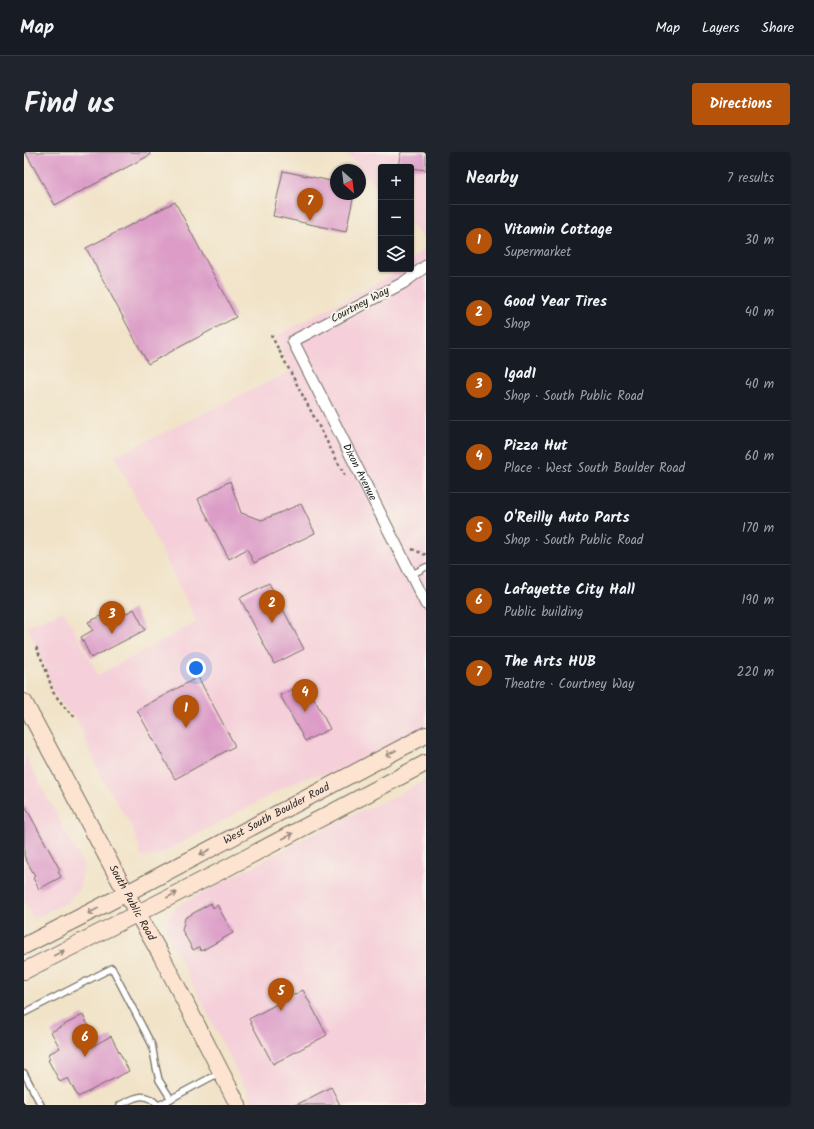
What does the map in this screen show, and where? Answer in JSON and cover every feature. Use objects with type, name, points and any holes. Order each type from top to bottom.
[{"type":"main road","name":"South Public Road","points":[[24,702],[162,957],[238,1105]]},
{"type":"main road","name":"West South Boulder Road","points":[[24,946],[426,735]]},
{"type":"main road","points":[[24,971],[226,868],[426,763]]},
{"type":"street","name":"Courtney Way","points":[[293,341],[403,283],[426,266]]},
{"type":"street","name":"Dixon Avenue","points":[[293,341],[426,604]]},
{"type":"lane","points":[[411,575],[426,567]]},
{"type":"lane","points":[[24,1013],[112,968],[152,1045],[159,1080],[171,1099]]},
{"type":"lane","points":[[120,1105],[136,1096],[152,1099],[159,1105],[221,1072]]},
{"type":"lane","points":[[24,1073],[41,1105]]},
{"type":"path","points":[[271,335],[346,476]]},
{"type":"path","points":[[36,647],[45,667],[53,692],[66,710],[76,718]]},
{"type":"shaded area","points":[[345,152],[426,152],[426,241],[414,228],[414,164],[378,164],[378,189],[366,175],[366,164],[356,164]]},
{"type":"shaded area","points":[[426,248],[426,725],[334,774],[312,776],[291,784],[156,856],[141,857],[132,826],[103,781],[76,718],[66,709],[53,692],[45,667],[27,626],[64,611],[98,675],[197,622],[115,456],[291,371],[275,337],[396,272],[414,272],[414,258]]},
{"type":"shaded area","points":[[24,754],[84,866],[79,889],[67,902],[34,919],[24,901]]},
{"type":"shaded area","points":[[426,780],[426,1105],[254,1105],[165,930],[169,915],[179,905],[347,817],[397,796]]},
{"type":"building","points":[[25,152],[149,152],[150,155],[55,205]]},
{"type":"building","points":[[401,152],[426,152],[426,170],[414,168],[414,164],[398,164]]},
{"type":"building","points":[[283,171],[330,181],[330,200],[353,200],[346,232],[273,216]]},
{"type":"building","points":[[175,202],[236,317],[148,364],[86,248]]},
{"type":"building","points":[[230,481],[241,513],[262,520],[301,504],[315,533],[254,563],[247,549],[229,559],[198,499]]},
{"type":"building","points":[[269,583],[304,649],[274,664],[240,598]]},
{"type":"building","points":[[134,609],[145,630],[91,658],[81,637],[93,630],[88,622],[108,613],[113,621]]},
{"type":"building","points":[[198,677],[235,746],[175,779],[137,710]]},
{"type":"building","points":[[306,683],[330,729],[305,741],[280,695]]},
{"type":"building","points":[[24,804],[60,870],[58,871],[61,877],[39,889],[33,878],[35,876],[24,856]]},
{"type":"building","points":[[211,903],[213,908],[217,905],[233,933],[201,951],[199,947],[193,950],[182,930],[185,918]]},
{"type":"building","points":[[303,990],[327,1035],[273,1064],[249,1019]]},
{"type":"building","points":[[83,1015],[93,1035],[87,1038],[91,1047],[111,1036],[129,1071],[78,1097],[68,1078],[60,1082],[48,1060],[50,1059],[48,1054],[60,1048],[51,1032]]},
{"type":"building","points":[[331,1087],[340,1105],[296,1105]]},
{"type":"place","name":"The Arts HUB","points":[[310,221]]},
{"type":"place","name":"Good Year Tires","points":[[272,623]]},
{"type":"place","name":"IgadI","points":[[112,634]]},
{"type":"place","name":"Pizza Hut","points":[[305,712]]},
{"type":"place","name":"Vitamin Cottage","points":[[186,728]]},
{"type":"place","name":"O'Reilly Auto Parts","points":[[281,1011]]},
{"type":"place","name":"Lafayette City Hall","points":[[85,1057]]}]
